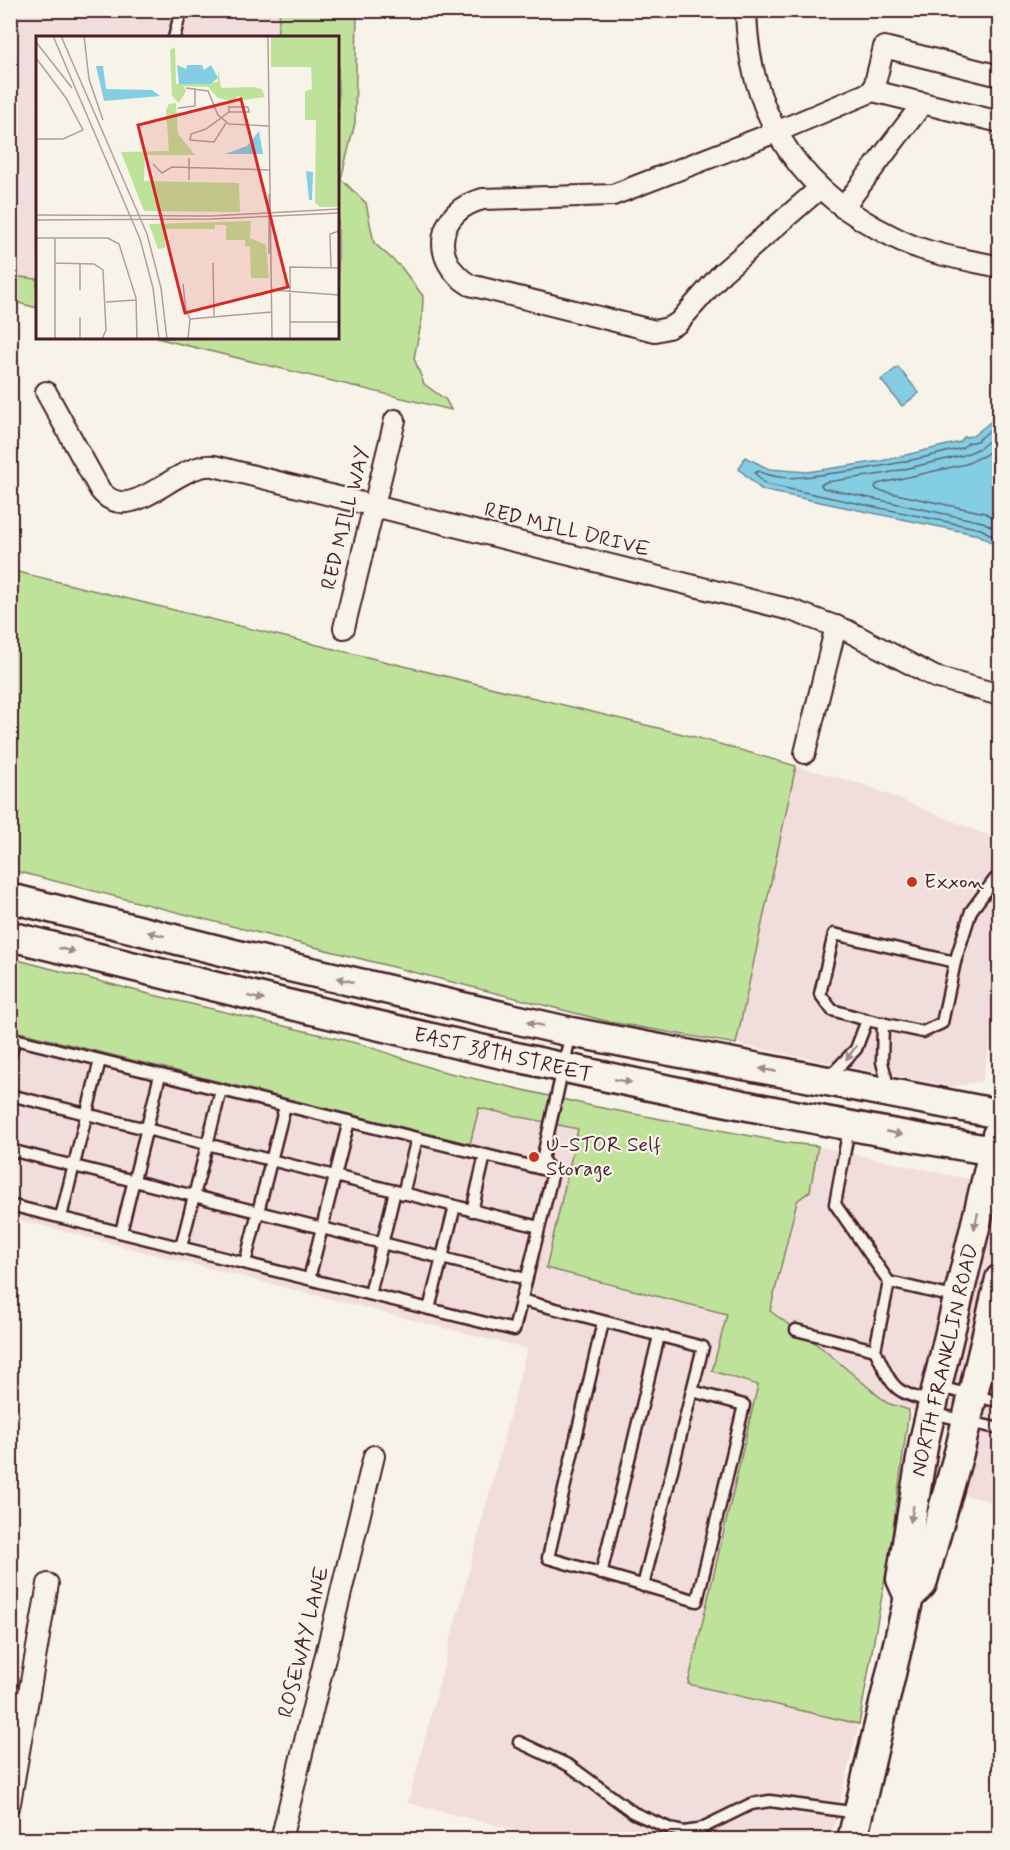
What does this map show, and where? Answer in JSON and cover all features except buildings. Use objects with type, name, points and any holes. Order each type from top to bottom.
[{"type":"main road","name":"EAST 38TH STREET","points":[[10,898],[253,958],[571,1032],[999,1114]]},
{"type":"main road","name":"EAST 38TH STREET","points":[[10,936],[354,1021],[563,1068],[996,1152]]},
{"type":"main road","name":"NORTH FRANKLIN ROAD","points":[[909,1597],[901,1579],[924,1441],[996,1152],[999,1123]]},
{"type":"main road","name":"NORTH FRANKLIN ROAD","points":[[855,1826],[909,1597],[922,1584],[969,1408],[999,1279]]},
{"type":"street","points":[[746,10],[747,33],[754,72],[763,103],[776,132],[797,163],[819,188],[860,219],[917,248],[999,267]]},
{"type":"street","points":[[873,91],[884,47],[999,76]]},
{"type":"street","points":[[819,188],[722,273],[678,323],[663,330],[655,331],[470,285],[460,280],[444,256],[443,241],[448,223],[458,210],[469,203],[483,199],[613,195],[776,132],[873,91],[999,122]]},
{"type":"street","points":[[843,207],[923,103]]},
{"type":"street","name":"RED MILL DRIVE","points":[[45,392],[100,490],[107,498],[118,502],[132,502],[196,467],[206,465],[791,610],[836,626],[935,677],[999,695]]},
{"type":"street","name":"RED MILL WAY","points":[[344,628],[395,420]]},
{"type":"street","points":[[805,753],[836,626]]},
{"type":"street","name":"ROSEWAY LANE","points":[[280,1839],[374,1456]]},
{"type":"street","points":[[10,1803],[48,1584]]},
{"type":"lane","points":[[174,36],[181,10]]},
{"type":"lane","points":[[955,962],[834,934],[820,994],[832,1010],[867,1020],[923,1032],[942,1023],[955,962],[971,911],[995,879],[999,878]]},
{"type":"lane","points":[[825,1080],[856,1049],[867,1020]]},
{"type":"lane","points":[[883,1023],[882,1062],[890,1093]]},
{"type":"lane","points":[[542,1160],[571,1032]]},
{"type":"lane","points":[[10,1056],[15,1039],[553,1172]]},
{"type":"lane","points":[[61,1217],[100,1060]]},
{"type":"lane","points":[[121,1232],[160,1075]]},
{"type":"lane","points":[[181,1247],[221,1090]]},
{"type":"lane","points":[[10,1095],[539,1227]]},
{"type":"lane","points":[[245,1263],[285,1106]]},
{"type":"lane","points":[[309,1279],[349,1121]]},
{"type":"lane","points":[[849,1124],[835,1204],[889,1282],[958,1298]]},
{"type":"lane","points":[[369,1294],[382,1243],[417,1138]]},
{"type":"lane","points":[[10,1150],[526,1279]]},
{"type":"lane","points":[[472,1211],[485,1155]]},
{"type":"lane","points":[[530,1166],[542,1160]]},
{"type":"lane","points":[[542,1160],[553,1172]]},
{"type":"lane","points":[[10,1205],[514,1330],[553,1172]]},
{"type":"lane","points":[[429,1309],[455,1206]]},
{"type":"lane","points":[[889,1282],[875,1350],[893,1386],[910,1397],[969,1408],[999,1402]]},
{"type":"lane","points":[[521,1300],[703,1347],[643,1586]]},
{"type":"lane","points":[[603,1322],[548,1558],[698,1601],[744,1405],[692,1391]]},
{"type":"lane","points":[[796,1330],[875,1350]]},
{"type":"lane","points":[[601,1574],[659,1336]]},
{"type":"lane","points":[[934,1401],[969,1408],[999,1429]]},
{"type":"lane","points":[[519,1742],[570,1766],[633,1813],[684,1832],[698,1830],[751,1804],[771,1801],[855,1826]]},
{"type":"shaded area","points":[[10,11],[280,11],[277,36],[36,36],[36,279],[11,276]]},
{"type":"shaded area","points":[[796,766],[865,785],[999,840],[999,1005],[982,1081],[952,1087],[736,1044]]},
{"type":"shaded area","points":[[10,1030],[469,1144],[479,1108],[579,1129],[547,1268],[728,1314],[758,1384],[689,1684],[859,1724],[831,1839],[551,1839],[408,1803],[527,1349],[11,1218]]},
{"type":"shaded area","points":[[818,1146],[999,1186],[999,1503],[965,1496],[978,1431],[887,1403],[823,1349],[770,1311],[797,1201],[810,1191]]},
{"type":"green space","points":[[280,11],[357,11],[355,123],[341,179],[366,203],[374,243],[401,267],[423,296],[422,319],[414,358],[424,384],[446,400],[451,410],[160,339],[339,339],[339,36],[277,36]]},
{"type":"green space","points":[[11,276],[36,279],[36,308],[11,301]]},
{"type":"green space","points":[[10,570],[695,737],[796,766],[736,1044],[610,1022],[11,870]]},
{"type":"green space","points":[[10,958],[364,1045],[437,1070],[592,1106],[788,1143],[818,1146],[810,1191],[797,1201],[770,1311],[823,1349],[887,1403],[909,1410],[890,1551],[859,1724],[688,1684],[758,1385],[712,1371],[727,1314],[546,1268],[578,1129],[479,1108],[470,1144],[11,1030]]},
{"type":"water","points":[[898,367],[919,393],[902,406],[881,380]]},
{"type":"water","points":[[999,415],[999,547],[979,535],[762,490],[739,469],[745,457],[769,469],[807,472],[881,461],[960,442],[964,437],[973,436]]},
{"type":"place","name":"Exxon","points":[[912,882]]},
{"type":"place","name":"U-STOR Self Storage","points":[[534,1157]]}]
